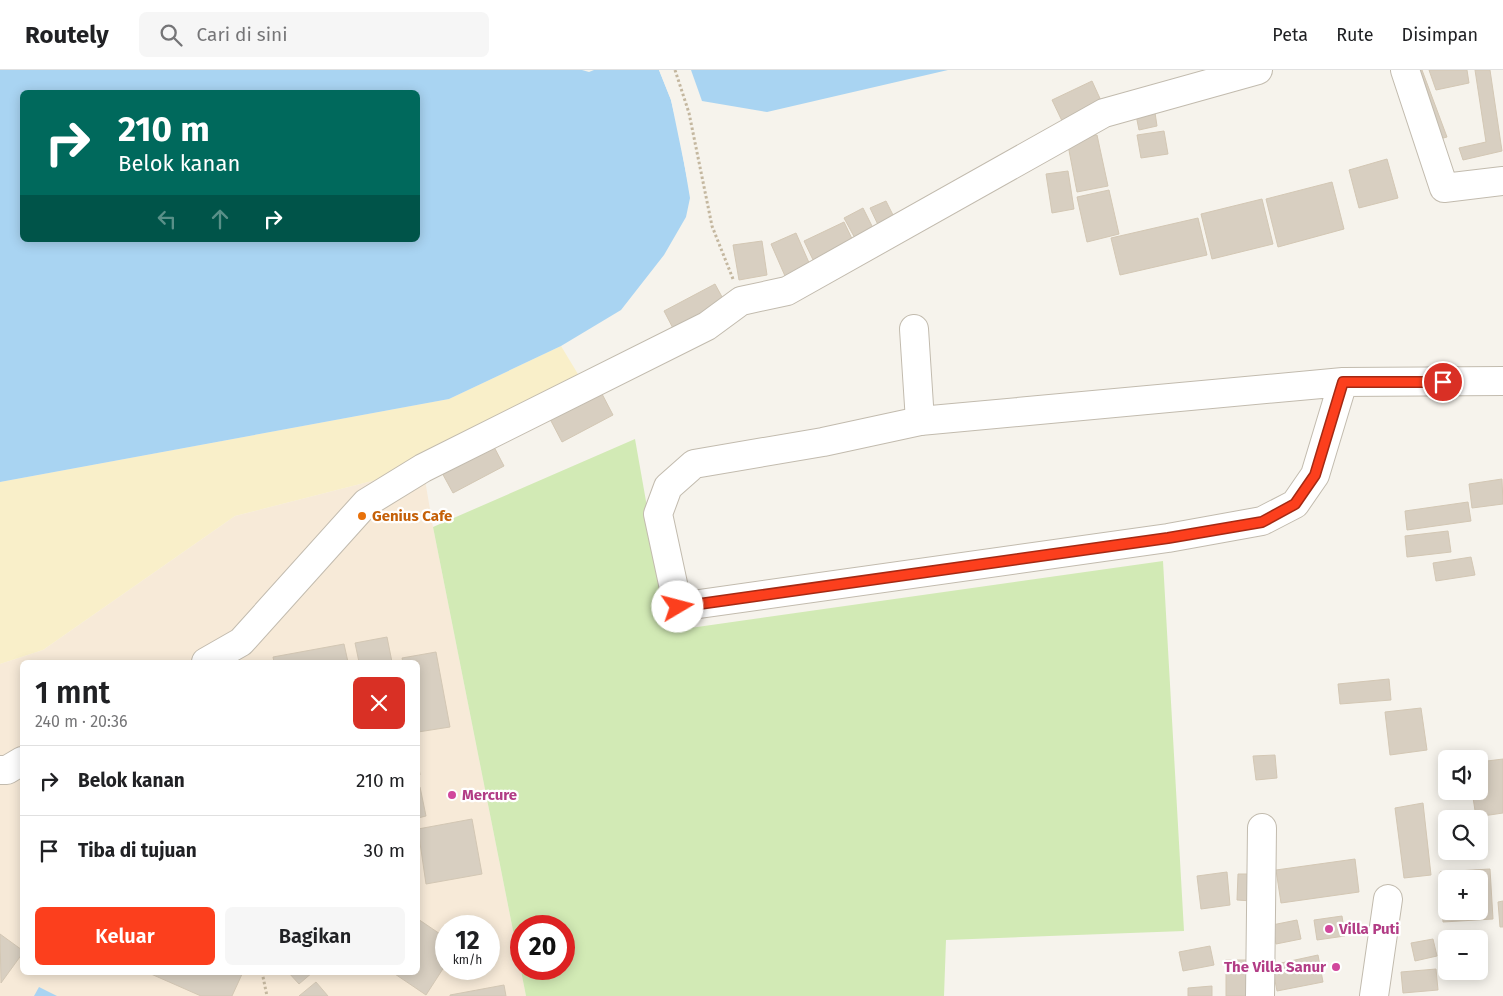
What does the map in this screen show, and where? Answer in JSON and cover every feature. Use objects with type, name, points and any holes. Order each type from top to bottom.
[{"type":"street","points":[[210,660],[241,642],[366,502],[423,468],[706,326],[741,300],[786,291],[1104,113],[1258,70]]},
{"type":"street","points":[[1405,70],[1444,188],[1503,181]]},
{"type":"street","points":[[914,329],[920,421]]},
{"type":"street","points":[[1343,382],[1315,475],[1295,504],[1262,522],[1168,538],[678,607],[658,514],[668,487],[694,464],[823,442],[920,421],[1343,382],[1503,381]]},
{"type":"street","points":[[0,770],[7,770],[20,762]]},
{"type":"street","points":[[1260,996],[1262,828]]},
{"type":"street","points":[[1374,996],[1388,899]]},
{"type":"path","points":[[675,70],[690,113],[712,226],[741,300]]},
{"type":"path","points":[[263,975],[267,996]]},
{"type":"shaded area","name":"Mercure","points":[[423,468],[510,915],[510,980],[523,980],[526,996],[0,996],[0,664],[43,650],[235,516]]},
{"type":"green space","points":[[635,439],[669,631],[1163,561],[1184,931],[946,940],[944,996],[526,996],[523,980],[575,980],[575,915],[510,915],[433,527]]},
{"type":"sand","points":[[561,346],[590,394],[423,468],[235,516],[43,650],[0,664],[0,482],[449,399]]},
{"type":"water","points":[[0,70],[582,70],[589,72],[594,70],[659,70],[671,100],[679,133],[690,198],[686,217],[664,255],[621,310],[561,346],[449,399],[0,482]]},
{"type":"water","points":[[691,70],[948,70],[767,112],[702,101]]},
{"type":"water","points":[[39,987],[57,996],[34,996]]},
{"type":"pier","points":[[659,70],[662,70],[673,100],[681,132],[692,202],[671,100]]},
{"type":"building","points":[[1410,70],[1422,70],[1447,137],[1436,140]]},
{"type":"building","points":[[1429,70],[1467,70],[1469,83],[1436,90]]},
{"type":"building","points":[[1475,70],[1490,70],[1502,151],[1463,160],[1459,148],[1486,142]]},
{"type":"building","points":[[1092,81],[1103,105],[1063,123],[1052,100]]},
{"type":"building","points":[[1154,106],[1157,126],[1139,130],[1135,110]]},
{"type":"building","points":[[1164,131],[1168,154],[1141,158],[1137,135]]},
{"type":"building","points":[[1097,135],[1108,186],[1077,192],[1067,140]]},
{"type":"building","points":[[1387,159],[1398,198],[1359,208],[1349,170]]},
{"type":"building","points":[[1068,171],[1074,209],[1052,213],[1046,174]]},
{"type":"building","points":[[1332,182],[1344,229],[1278,247],[1266,199]]},
{"type":"building","points":[[1109,190],[1119,234],[1087,242],[1077,197]]},
{"type":"building","points":[[1262,199],[1273,244],[1212,259],[1201,214]]},
{"type":"building","points":[[886,201],[897,223],[881,231],[870,208]]},
{"type":"building","points":[[863,208],[875,232],[857,242],[844,218]]},
{"type":"building","points":[[1198,218],[1207,255],[1120,275],[1111,238]]},
{"type":"building","points":[[844,222],[855,245],[815,264],[804,241]]},
{"type":"building","points":[[796,233],[810,265],[785,276],[771,244]]},
{"type":"building","points":[[762,241],[767,275],[739,280],[733,245]]},
{"type":"building","points":[[715,284],[727,306],[676,334],[664,311]]},
{"type":"building","points":[[601,392],[613,415],[562,442],[550,419]]},
{"type":"building","points":[[492,443],[504,466],[453,493],[441,471]]},
{"type":"building","points":[[1502,479],[1503,504],[1472,508],[1469,484]]},
{"type":"building","points":[[1468,502],[1471,521],[1407,530],[1405,511]]},
{"type":"building","points":[[1448,531],[1451,552],[1407,557],[1405,536]]},
{"type":"building","points":[[1471,557],[1475,575],[1436,581],[1433,563]]},
{"type":"building","points":[[387,637],[392,660],[359,660],[355,643]]},
{"type":"building","points":[[344,644],[348,660],[274,660],[273,657]]},
{"type":"building","points":[[436,652],[450,727],[420,732],[420,660],[402,660],[402,658]]},
{"type":"building","points":[[1389,679],[1391,700],[1340,704],[1338,684]]},
{"type":"building","points":[[1421,708],[1427,750],[1390,755],[1385,712]]},
{"type":"building","points":[[1275,755],[1277,778],[1256,780],[1253,756]]},
{"type":"building","points":[[1503,759],[1503,813],[1488,815],[1488,810],[1475,810],[1473,800],[1488,800],[1488,761]]},
{"type":"building","points":[[420,787],[426,816],[420,818]]},
{"type":"building","points":[[1423,803],[1431,875],[1404,878],[1395,808]]},
{"type":"building","points":[[472,819],[482,874],[426,884],[420,843],[420,829]]},
{"type":"building","points":[[1355,859],[1359,892],[1281,903],[1276,870]]},
{"type":"building","points":[[1490,869],[1493,919],[1488,919],[1488,870],[1473,870]]},
{"type":"building","points":[[1227,872],[1230,905],[1201,909],[1197,876]]},
{"type":"building","points":[[1238,874],[1253,874],[1252,901],[1237,900]]},
{"type":"building","points":[[1503,901],[1503,927],[1500,927],[1498,902]]},
{"type":"building","points":[[1342,916],[1345,936],[1317,940],[1314,920]]},
{"type":"building","points":[[420,920],[435,931],[436,980],[426,995],[396,975],[420,975]]},
{"type":"building","points":[[1297,920],[1301,939],[1276,944],[1272,925]]},
{"type":"building","points":[[1443,920],[1476,920],[1443,922]]},
{"type":"building","points":[[0,934],[20,949],[20,957],[1,983]]},
{"type":"building","points":[[1433,939],[1437,956],[1415,961],[1411,943]]},
{"type":"building","points":[[1210,946],[1214,965],[1183,971],[1179,952]]},
{"type":"building","points":[[1318,955],[1323,982],[1277,991],[1272,965]]},
{"type":"building","points":[[1226,960],[1247,960],[1247,996],[1226,996]]},
{"type":"building","points":[[1436,969],[1438,990],[1403,993],[1401,972]]},
{"type":"building","points":[[153,975],[242,975],[232,996],[201,996]]},
{"type":"building","points":[[291,975],[310,975],[299,984]]},
{"type":"building","points":[[316,982],[328,996],[299,996]]},
{"type":"building","points":[[504,985],[506,996],[450,996],[450,995]]},
{"type":"building","points":[[1212,986],[1212,996],[1188,996],[1188,988]]},
{"type":"place","name":"Genius Cafe","points":[[362,516]]},
{"type":"place","name":"Mercure","points":[[452,795]]},
{"type":"place","name":"Villa Puti","points":[[1329,929]]},
{"type":"place","name":"The Villa Sanur","points":[[1336,967]]},
{"type":"route","points":[[678,607],[1168,538],[1262,522],[1295,504],[1315,475],[1343,382],[1443,382]]}]
